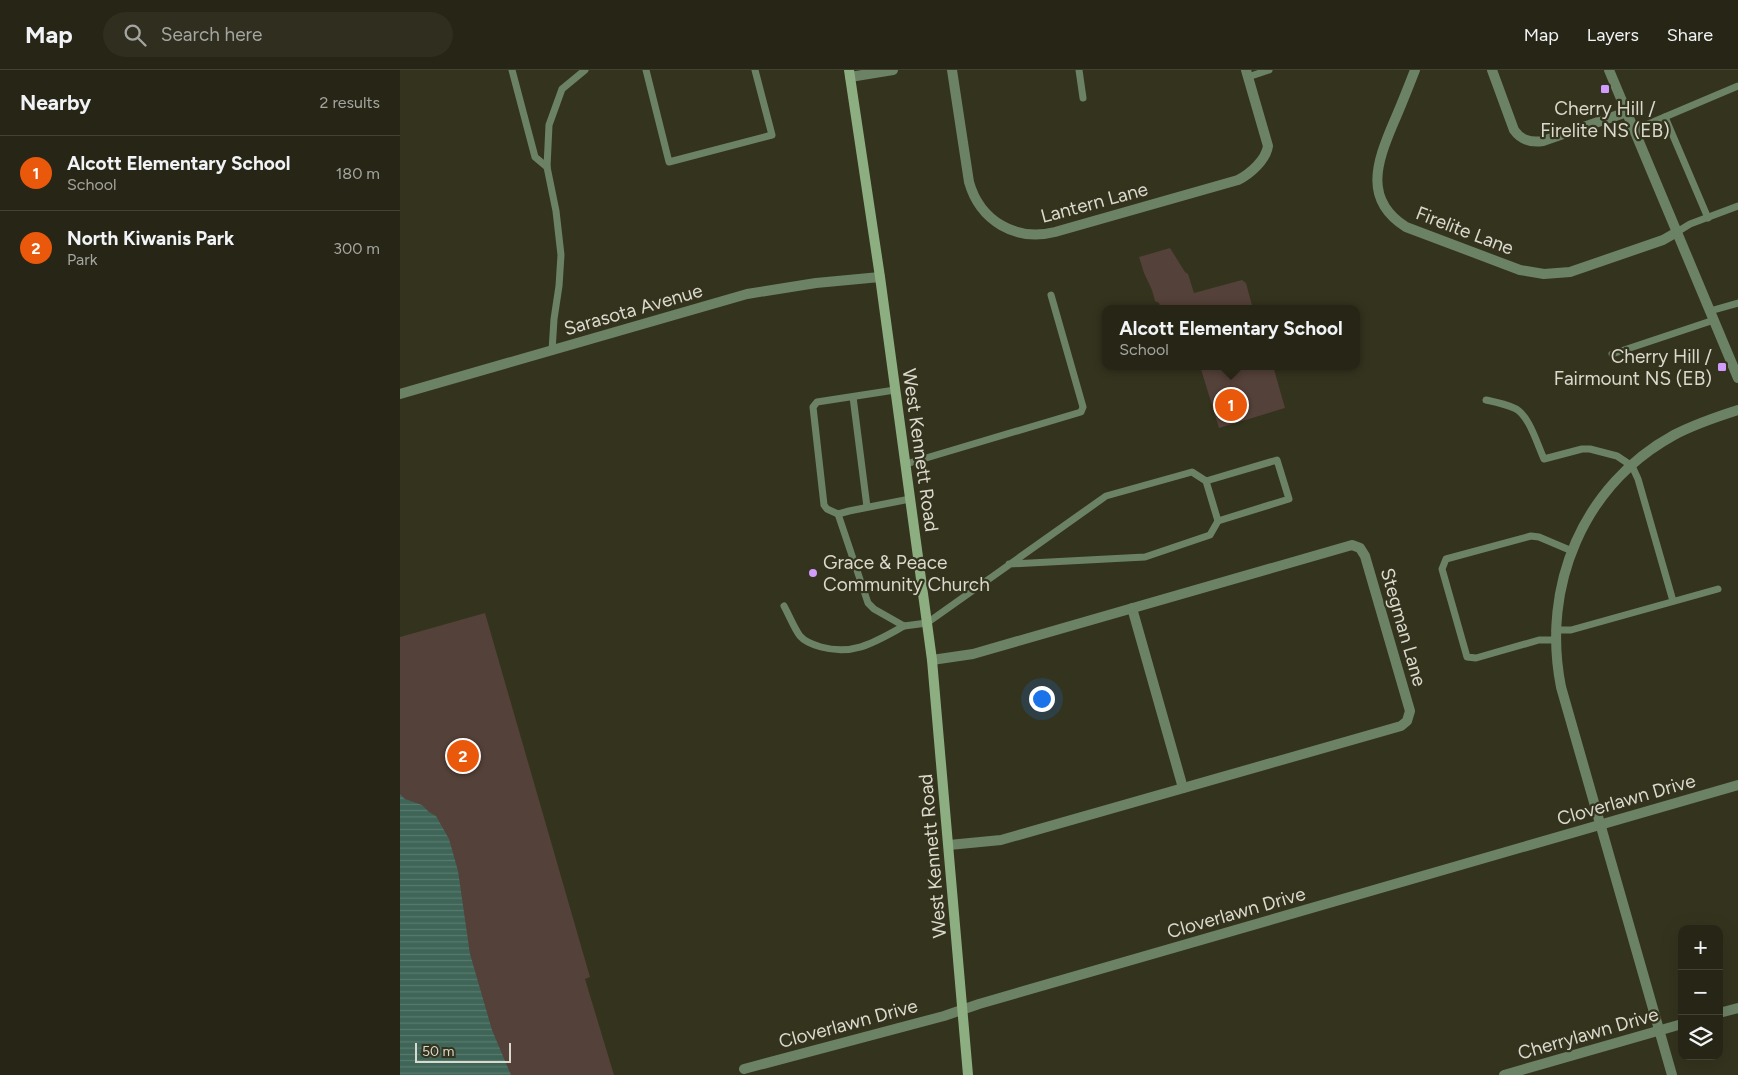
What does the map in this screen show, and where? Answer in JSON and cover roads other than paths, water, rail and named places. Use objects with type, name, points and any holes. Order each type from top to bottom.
[{"type":"street","points":[[850,73],[893,70]]},
{"type":"street","name":"Lantern Lane","points":[[952,70],[969,182],[975,197],[984,212],[999,224],[1017,232],[1031,235],[1055,232],[1238,180],[1248,174],[1263,158],[1268,146],[1247,73]]},
{"type":"street","name":"Firelite Lane","points":[[1416,70],[1386,141],[1377,177],[1380,197],[1384,206],[1395,219],[1406,227],[1520,270],[1544,274],[1570,272],[1664,240],[1677,232]]},
{"type":"street","points":[[1492,70],[1514,130],[1521,138],[1530,142],[1542,141],[1627,112]]},
{"type":"street","points":[[1609,70],[1738,378]]},
{"type":"street","name":"West Kennett Road","points":[[850,73],[896,390],[932,660],[968,1075]]},
{"type":"street","name":"Sarasota Avenue","points":[[400,394],[747,294],[816,282],[880,277]]},
{"type":"street","points":[[1672,1075],[1561,687],[1555,635],[1560,591],[1572,550],[1593,511],[1614,483],[1652,449],[1684,430],[1738,410]]},
{"type":"street","name":"Stegman Lane","points":[[932,660],[973,654],[1350,545],[1358,547],[1364,553],[1410,711],[1406,723],[1401,726],[1001,840],[949,845]]},
{"type":"street","points":[[1132,608],[1183,788]]},
{"type":"street","name":"Cloverlawn Drive","points":[[744,1069],[962,1010],[1738,785]]},
{"type":"street","points":[[1723,1012],[1738,1008]]},
{"type":"street","name":"Cherrylawn Drive","points":[[1504,1075],[1678,1025]]},
{"type":"lane","points":[[512,70],[535,157],[547,167]]},
{"type":"lane","points":[[552,351],[562,255],[547,167],[550,125],[562,89],[585,70]]},
{"type":"lane","points":[[646,70],[669,162],[772,135],[754,70]]},
{"type":"lane","points":[[1079,70],[1083,98]]},
{"type":"lane","points":[[1247,73],[1269,70]]},
{"type":"lane","points":[[1634,130],[1738,86]]},
{"type":"lane","points":[[1665,117],[1708,218]]},
{"type":"lane","points":[[1677,232],[1690,224],[1738,206]]},
{"type":"lane","points":[[906,464],[1081,412],[1083,407],[1051,295]]},
{"type":"lane","points":[[1612,354],[1738,303]]},
{"type":"lane","points":[[896,390],[817,402],[812,407],[824,504],[827,509],[838,514],[910,499]]},
{"type":"lane","points":[[853,397],[867,507]]},
{"type":"lane","points":[[1486,400],[1513,407],[1522,413],[1544,459],[1586,448],[1617,456],[1632,466],[1638,479],[1673,601]]},
{"type":"lane","points":[[1010,564],[1145,558],[1210,535],[1218,521],[1289,499],[1277,460],[1206,481]]},
{"type":"lane","points":[[784,606],[801,637],[812,645],[829,650],[842,651],[859,648],[875,642],[904,626],[927,623],[1106,496],[1192,472],[1206,481],[1218,521]]},
{"type":"lane","points":[[838,514],[868,603],[874,609],[904,626]]},
{"type":"lane","points":[[1572,550],[1539,537],[1531,536],[1446,559],[1442,568],[1467,656],[1476,658],[1718,589]]},
{"type":"place","name":"Cherry Hill / Firelite NS (EB)","points":[[1605,89]]},
{"type":"place","name":"Cherry Hill / Fairmount NS (EB)","points":[[1722,367]]},
{"type":"place","name":"Alcott Elementary School","points":[[1231,405]]},
{"type":"place","name":"Grace & Peace Community Church","points":[[813,573]]},
{"type":"place","name":"North Kiwanis Park","points":[[463,756]]}]
